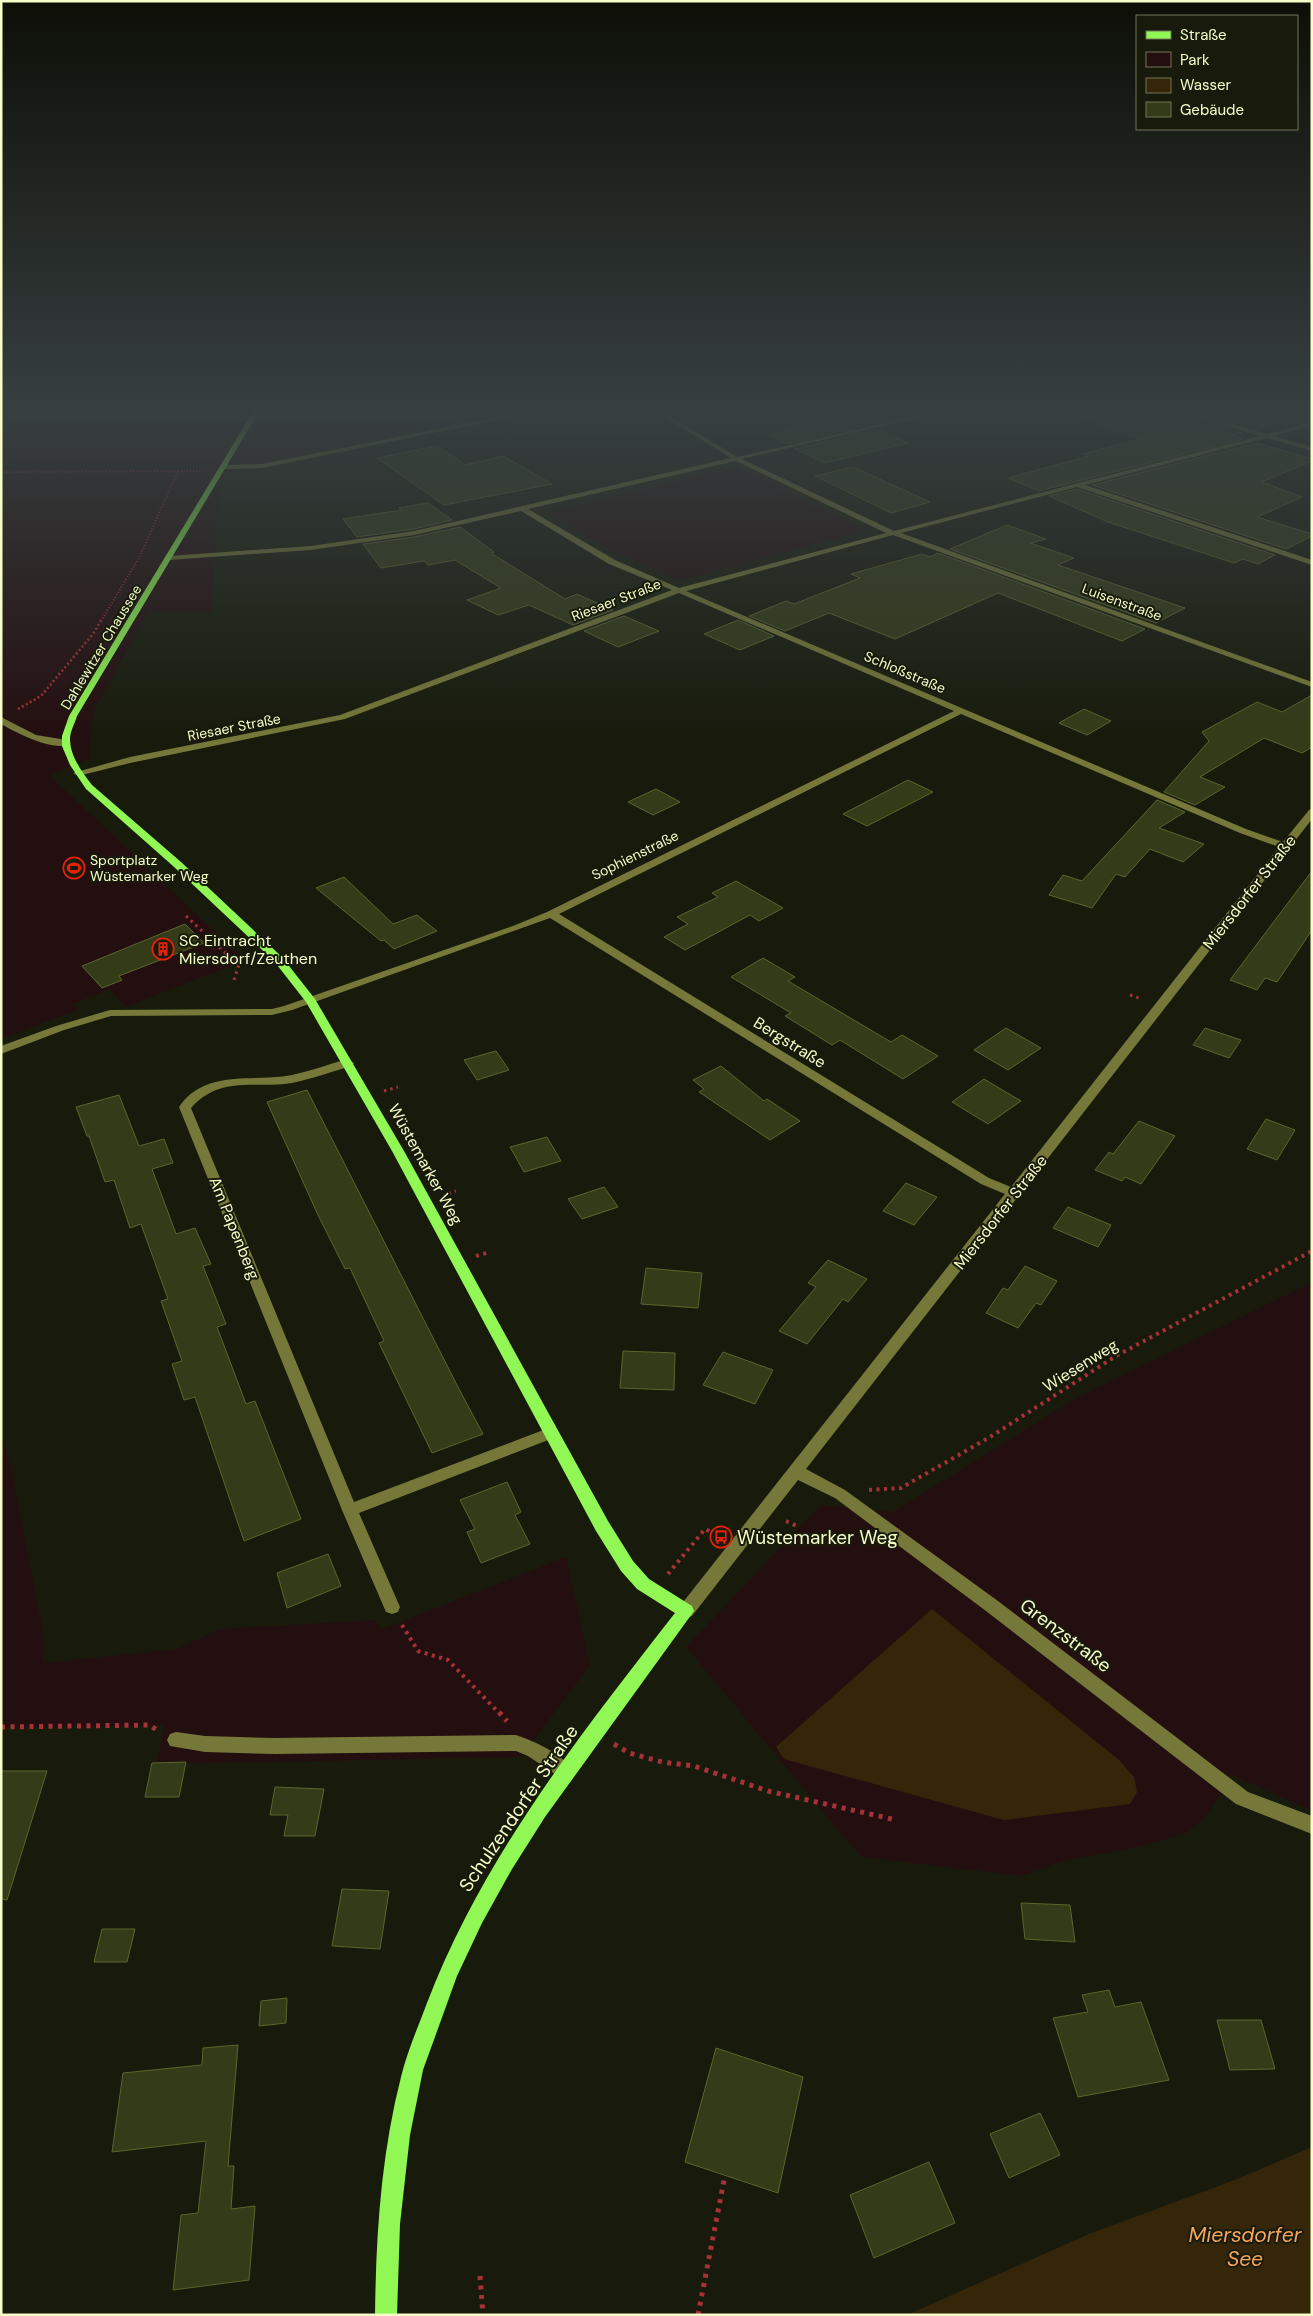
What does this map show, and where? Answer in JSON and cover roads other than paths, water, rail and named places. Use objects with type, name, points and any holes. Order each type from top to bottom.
[{"type":"main road","name":"Dahlewitzer Chaussee","points":[[67,743],[66,738],[77,709],[169,558],[190,518]]},
{"type":"main road","points":[[67,743],[78,773]]},
{"type":"main road","name":"Wüstemarker Weg","points":[[78,773],[89,787],[177,864],[278,958],[311,1001],[398,1151],[602,1526],[627,1566],[653,1592],[686,1611]]},
{"type":"main road","name":"Schulzendorfer Straße","points":[[386,2315],[389,2227],[395,2158],[412,2074],[443,1981],[479,1906],[500,1868],[564,1772],[686,1611]]},
{"type":"street","points":[[169,558],[311,548],[367,541],[414,533],[479,518]]},
{"type":"street","name":"Schloßstraße","points":[[539,518],[592,552],[677,590],[1243,831],[1285,846]]},
{"type":"street","name":"Luisenstraße","points":[[857,518],[877,527],[896,532],[1312,685]]},
{"type":"street","name":"Riesaer Straße","points":[[78,773],[130,760],[306,726],[342,717],[677,590],[950,518]]},
{"type":"street","points":[[1177,518],[1312,563]]},
{"type":"street","name":"Sophienstraße","points":[[1,1050],[60,1028],[110,1013],[129,1011],[272,1012],[311,1001],[517,928],[551,914],[961,711]]},
{"type":"street","points":[[1,720],[45,742],[67,743]]},
{"type":"street","name":"Miersdorfer Straße","points":[[686,1611],[797,1472],[1312,812]]},
{"type":"street","name":"Bergstraße","points":[[551,914],[985,1181],[1014,1193]]},
{"type":"street","name":"Am Papenberg","points":[[348,1063],[292,1080],[216,1084],[198,1092],[185,1107],[350,1510],[392,1607]]},
{"type":"street","points":[[350,1510],[551,1433]]},
{"type":"street","name":"Grenzstraße","points":[[797,1472],[840,1494],[984,1600],[1242,1798],[1312,1825]]},
{"type":"street","points":[[176,1740],[205,1744],[275,1746],[516,1743],[534,1750],[564,1772]]},
{"type":"water","points":[[932,1609],[1119,1760],[1134,1777],[1137,1792],[1130,1804],[1004,1820],[784,1759],[776,1747]]},
{"type":"water","name":"Miersdorfer See","points":[[1312,2147],[1312,2315],[907,2315],[1089,2234],[1240,2178]]},
{"type":"place","name":"Sportplatz Wüstemarker Weg","points":[[74,868]]},
{"type":"place","name":"SC Eintracht Miersdorf/Zeuthen","points":[[163,949]]},
{"type":"place","name":"Wüstemarker Weg","points":[[721,1537]]}]
